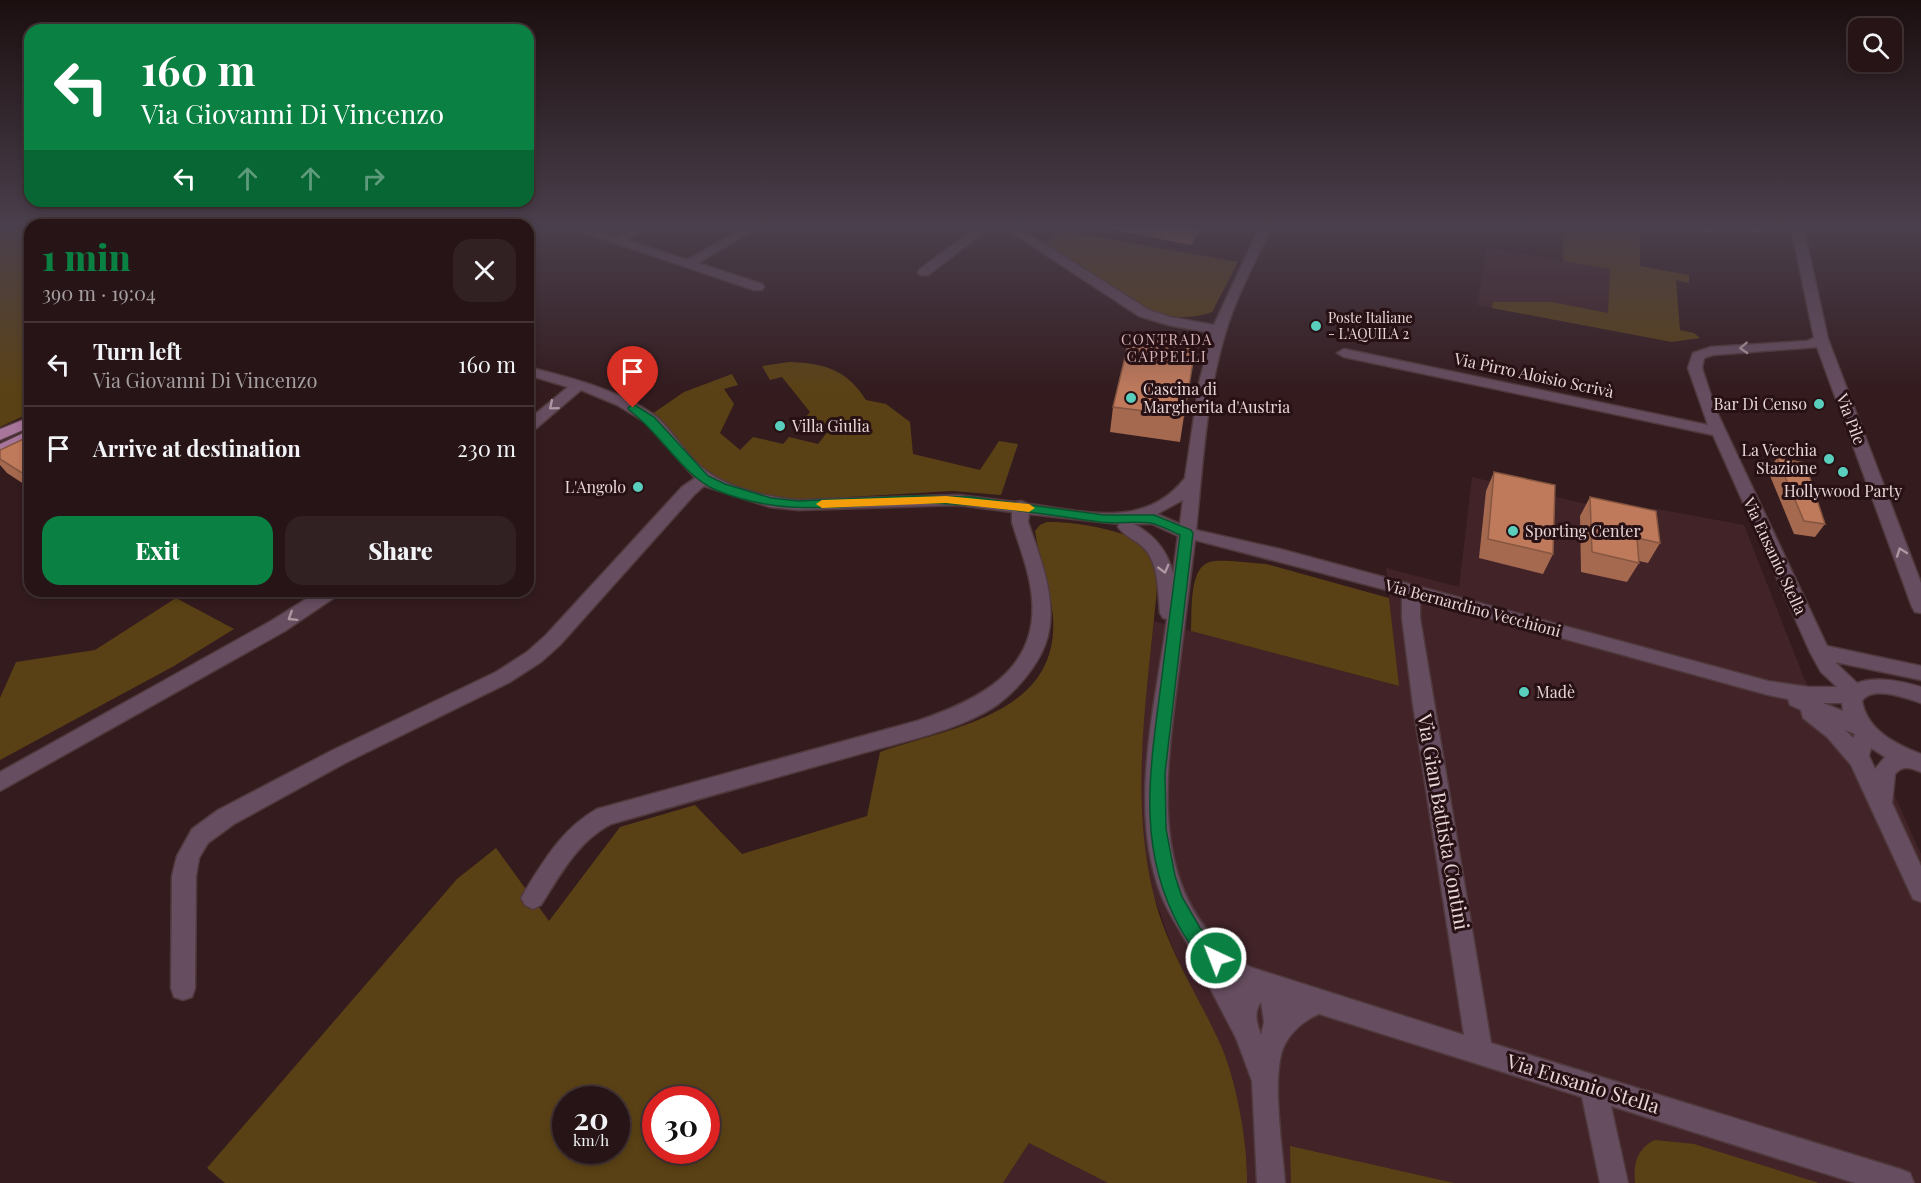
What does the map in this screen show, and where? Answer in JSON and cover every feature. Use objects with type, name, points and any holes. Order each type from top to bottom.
[{"type":"main road","points":[[0,435],[24,425]]},
{"type":"main road","points":[[0,450],[24,438]]},
{"type":"street","points":[[743,281],[758,286]]},
{"type":"street","points":[[1094,281],[1144,313],[1162,320],[1219,330]]},
{"type":"street","points":[[1241,281],[1219,330],[1206,389],[1157,773],[1157,822],[1162,859],[1170,888],[1247,1032]]},
{"type":"street","name":"Via Pile","points":[[1809,281],[1821,339],[1921,607]]},
{"type":"street","name":"Via Eusanio Stella","points":[[1821,339],[1811,345],[1711,351],[1696,358],[1695,368],[1718,432],[1822,657],[1855,694]]},
{"type":"street","name":"Via Eusanio Stella","points":[[1784,347],[1813,352],[1831,366]]},
{"type":"street","name":"Via Pirro Aloisio Scrivà","points":[[1344,353],[1718,432]]},
{"type":"street","points":[[183,988],[185,867],[193,846],[208,828],[226,816],[340,756],[503,677],[529,661],[553,640],[682,497],[704,478],[645,415],[610,395],[534,373]]},
{"type":"street","points":[[534,377],[579,385]]},
{"type":"street","points":[[534,423],[579,385]]},
{"type":"street","points":[[0,467],[24,455]]},
{"type":"street","points":[[1117,521],[1166,504],[1180,495],[1194,477]]},
{"type":"street","name":"Via Bernardino Vecchioni","points":[[704,478],[721,487],[783,505],[946,500],[1021,506],[1117,521],[1162,535],[1187,533],[1787,694],[1865,730],[1886,747],[1916,761]]},
{"type":"street","points":[[533,898],[572,839],[586,826],[605,816],[918,729],[975,708],[999,692],[1030,655],[1040,628],[1041,598],[1020,522],[1021,506]]},
{"type":"street","points":[[1117,521],[1149,542],[1162,561],[1166,574],[1169,616],[1174,630]]},
{"type":"street","name":"Via Gian Battista Contini","points":[[1411,592],[1412,626],[1423,705],[1480,1052]]},
{"type":"street","points":[[0,782],[252,640],[322,597]]},
{"type":"street","points":[[1822,657],[1921,673]]},
{"type":"street","name":"Via Bernardino Vecchioni","points":[[1787,694],[1819,688],[1826,674],[1822,657]]},
{"type":"street","name":"Via Bernardino Vecchioni","points":[[1787,694],[1832,696],[1855,694],[1866,687],[1883,686],[1921,695]]},
{"type":"street","name":"Via Bernardino Vecchioni","points":[[1787,694],[1831,727],[1860,760]]},
{"type":"street","points":[[1855,694],[1853,710],[1865,730],[1858,753],[1860,760],[1884,807],[1921,892]]},
{"type":"street","points":[[1884,807],[1882,790],[1885,769],[1894,761],[1916,761]]},
{"type":"street","name":"Via Eusanio Stella","points":[[1190,929],[1222,963],[1242,976],[1266,986],[1900,1183]]},
{"type":"street","points":[[1265,1090],[1261,1067],[1243,1019],[1245,1003],[1256,990],[1266,986],[1277,1012],[1275,1036],[1266,1066],[1265,1090],[1270,1183]]},
{"type":"street","points":[[1275,1036],[1295,1012],[1317,1002]]},
{"type":"street","points":[[1594,1088],[1614,1183]]},
{"type":"shaded area","points":[[0,281],[24,281],[24,416],[0,427]]},
{"type":"shaded area","points":[[1105,281],[1228,281],[1212,312],[1187,317],[1171,316],[1148,309]]},
{"type":"shaded area","points":[[1481,281],[1669,281],[1672,342],[1477,305]]},
{"type":"shaded area","points":[[1609,281],[1676,281],[1680,330],[1694,333],[1700,338],[1672,342],[1492,308],[1493,302],[1552,302],[1608,313]]},
{"type":"shaded area","points":[[789,362],[814,364],[834,370],[851,382],[866,400],[886,404],[910,422],[913,454],[980,470],[999,441],[1018,444],[1001,495],[952,491],[797,500],[762,494],[723,482],[705,472],[652,414],[684,392],[732,374],[738,385],[724,389],[734,404],[720,433],[740,450],[753,437],[783,444],[789,437],[818,444],[832,426],[804,419],[810,412],[782,377],[770,380],[762,366]]},
{"type":"shaded area","points":[[1472,477],[1654,520],[1652,508],[1744,525],[1804,678],[1857,781],[1893,792],[1921,854],[1921,1183],[1247,1183],[1247,1165],[1236,1094],[1220,1043],[1192,991],[1170,941],[1153,893],[1144,846],[1140,792],[1142,731],[1154,621],[1398,686],[1386,568],[1459,587]]},
{"type":"shaded area","points":[[1047,522],[1071,523],[1103,528],[1132,538],[1143,544],[1150,552],[1158,575],[1141,773],[1146,852],[1153,892],[1165,931],[1219,1041],[1231,1073],[1243,1130],[1247,1183],[1108,1183],[1029,1143],[1003,1183],[225,1183],[207,1168],[457,879],[496,848],[549,921],[620,827],[695,805],[742,854],[867,816],[880,752],[968,724],[996,712],[1020,696],[1039,676],[1050,649],[1053,616],[1035,531]]},
{"type":"shaded area","points":[[1231,561],[1266,564],[1389,598],[1399,686],[1191,631],[1194,584],[1201,568],[1207,563]]},
{"type":"shaded area","points":[[176,598],[234,629],[174,666],[0,760],[0,698],[16,662],[95,650]]},
{"type":"shaded area","points":[[1655,1140],[1694,1144],[1819,1183],[1635,1183],[1635,1169],[1640,1152]]},
{"type":"shaded area","points":[[1029,1143],[1108,1183],[1003,1183]]},
{"type":"shaded area","points":[[1290,1146],[1454,1183],[1291,1183]]},
{"type":"building","points":[[1130,336],[1196,344],[1184,416],[1113,407]]},
{"type":"building","points":[[24,439],[24,474],[0,459],[0,450]]},
{"type":"building","points":[[1777,458],[1805,463],[1825,524],[1804,521]]},
{"type":"building","points":[[1494,472],[1555,485],[1553,554],[1488,539]]},
{"type":"building","points":[[1590,497],[1656,511],[1660,543],[1637,538],[1639,563],[1592,552]]},
{"type":"slow traffic","points":[[822,504],[946,500],[1029,508]]},
{"type":"place","name":"Poste Italiane - L'AQUILA 2","points":[[1316,326]]},
{"type":"place","name":"Cascina di Margherita d'Austria","points":[[1131,398]]},
{"type":"place","name":"Bar Di Censo","points":[[1819,404]]},
{"type":"place","name":"Villa Giulia","points":[[780,426]]},
{"type":"place","name":"La Vecchia Stazione","points":[[1829,459]]},
{"type":"place","name":"Hollywood Party","points":[[1843,472]]},
{"type":"place","name":"L'Angolo","points":[[638,487]]},
{"type":"place","name":"Sporting Center","points":[[1513,531]]},
{"type":"place","name":"Madè","points":[[1524,692]]},
{"type":"district","name":"CONTRADA CAPPELLI","points":[[1167,348]]},
{"type":"route","points":[[633,408],[650,419],[689,464],[709,482],[783,505],[915,500],[970,501],[1021,506],[1104,519],[1154,519],[1187,533],[1157,773],[1157,829],[1166,876],[1174,900],[1194,934],[1216,958]]}]
